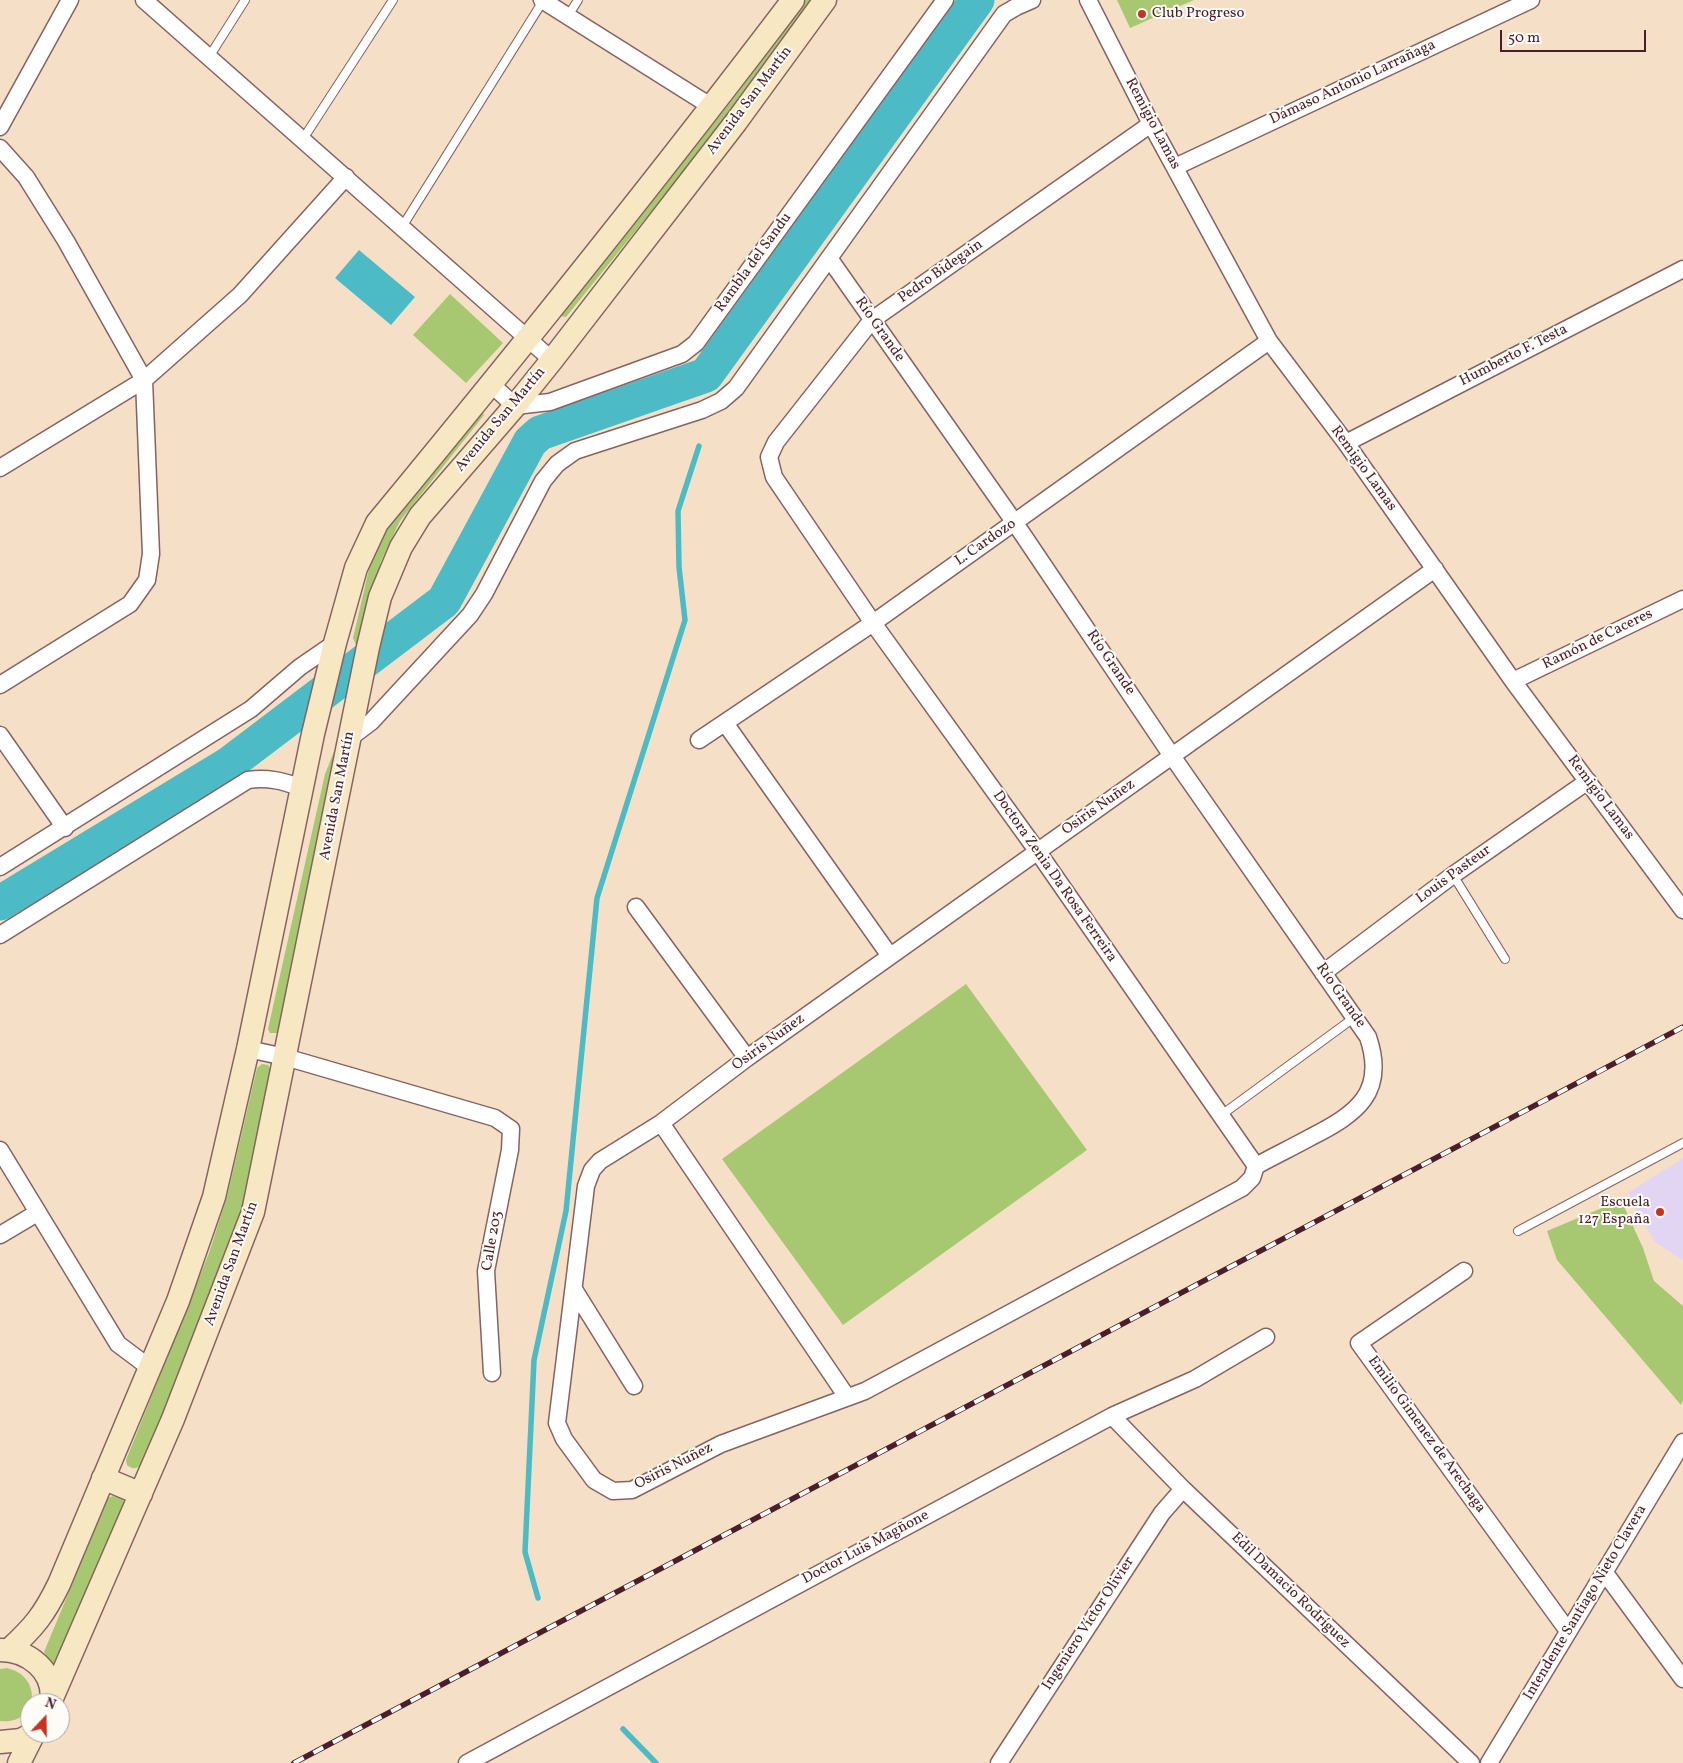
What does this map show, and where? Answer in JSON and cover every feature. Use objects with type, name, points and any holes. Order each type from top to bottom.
[{"type":"street","points":[[0,127],[70,0]]},
{"type":"street","points":[[144,0],[552,360]]},
{"type":"street","points":[[542,0],[712,107]]},
{"type":"street","name":"Avenida San Martín","points":[[4,1650],[34,1627],[47,1609],[178,1301],[214,1197],[248,1049],[313,734],[335,643],[356,568],[378,523],[528,339],[712,107],[792,0]]},
{"type":"street","name":"Avenida San Martín","points":[[54,1693],[194,1368],[253,1212],[368,647],[380,597],[401,548],[420,516],[516,406],[736,122],[825,0]]},
{"type":"street","name":"Rambla del Sandu","points":[[516,406],[550,402],[682,354],[696,343],[945,0]]},
{"type":"street","points":[[352,731],[371,722],[470,615],[484,594],[543,482],[557,464],[575,451],[702,410],[721,401],[736,388],[1004,14],[1016,6],[1032,0]]},
{"type":"street","name":"Remigio Lamas","points":[[1088,0],[1151,124],[1269,341],[1346,444],[1514,681],[1683,910]]},
{"type":"street","name":"Dámaso Antonio Larrañaga","points":[[1175,167],[1531,0]]},
{"type":"street","name":"Pedro Bidegain","points":[[769,457],[776,442],[872,320],[1151,124]]},
{"type":"street","points":[[0,148],[26,177],[66,241],[144,380],[151,554],[147,580],[130,604],[0,685]]},
{"type":"street","points":[[0,468],[144,380],[240,295],[346,177]]},
{"type":"street","name":"Río Grande","points":[[829,258],[1368,1037],[1374,1055],[1373,1074],[1366,1096],[1355,1111],[1337,1124],[1256,1166]]},
{"type":"street","name":"Humberto F. Testa","points":[[1346,444],[1683,269]]},
{"type":"street","name":"L. Cardozo","points":[[700,740],[873,623],[1269,341]]},
{"type":"street","points":[[491,384],[516,406]]},
{"type":"street","name":"Doctora Zenia Da Rosa Ferreira","points":[[769,457],[774,477],[873,623],[1038,852],[1256,1166]]},
{"type":"street","name":"Osiris Nuñez","points":[[1256,1166],[1252,1178],[1242,1188],[866,1391],[721,1444],[632,1490],[613,1490],[594,1480],[564,1439],[557,1423],[575,1291],[586,1186],[592,1170],[600,1161],[661,1123],[747,1058],[1435,569]]},
{"type":"street","name":"Ramón de Caceres","points":[[1514,681],[1683,599]]},
{"type":"street","points":[[0,867],[65,828],[250,709],[300,667],[335,643]]},
{"type":"street","points":[[725,723],[890,956]]},
{"type":"street","points":[[0,735],[65,828]]},
{"type":"street","points":[[0,935],[248,780],[263,777],[302,788]]},
{"type":"street","name":"Louis Pasteur","points":[[1323,973],[1453,875],[1588,781]]},
{"type":"street","points":[[636,908],[747,1058]]},
{"type":"street","points":[[248,1049],[286,1057]]},
{"type":"street","name":"Calle 203","points":[[286,1057],[495,1118],[511,1129],[510,1150],[486,1271],[492,1373]]},
{"type":"street","points":[[661,1123],[847,1397]]},
{"type":"street","points":[[0,1150],[118,1344],[150,1368]]},
{"type":"street","points":[[0,1235],[37,1213]]},
{"type":"street","name":"Emilio Gimenez de Arechaga","points":[[1464,1271],[1359,1343],[1568,1631]]},
{"type":"street","points":[[575,1291],[634,1386]]},
{"type":"street","name":"Doctor Luis Magñone","points":[[466,1763],[1112,1416],[1195,1379],[1266,1337]]},
{"type":"street","name":"Edil Damacio Rodríguez","points":[[1112,1416],[1183,1489],[1471,1763]]},
{"type":"street","name":"Intendente Santiago Nieto Clavera","points":[[1489,1763],[1683,1442]]},
{"type":"street","points":[[103,1478],[141,1494]]},
{"type":"street","name":"Ingeniero Víctor Olivier","points":[[999,1763],[1162,1513],[1183,1489]]},
{"type":"street","points":[[1605,1573],[1683,1679]]},
{"type":"street","name":"Avenida San Martín","points":[[4,1650],[18,1651],[32,1658],[43,1669],[50,1683],[51,1693]]},
{"type":"street","points":[[0,1742],[20,1740]]},
{"type":"street","points":[[19,1763],[29,1743]]},
{"type":"street","points":[[493,1763],[497,1747]]},
{"type":"lane","points":[[209,57],[245,0]]},
{"type":"lane","points":[[303,139],[393,0]]},
{"type":"lane","points":[[402,228],[542,0]]},
{"type":"lane","points":[[568,16],[578,0]]},
{"type":"lane","points":[[1453,875],[1505,959]]},
{"type":"lane","points":[[1220,1116],[1355,1017]]},
{"type":"lane","points":[[1518,1231],[1683,1142]]},
{"type":"shaded area","name":"Escuela 127 España","points":[[1683,1158],[1683,1260],[1655,1242],[1630,1200],[1629,1192]]},
{"type":"green space","points":[[806,0],[814,0],[738,104],[566,317],[560,316],[733,99]]},
{"type":"green space","name":"Club Progreso","points":[[1117,0],[1194,0],[1130,28]]},
{"type":"green space","points":[[450,294],[503,343],[466,383],[413,335]]},
{"type":"green space","points":[[482,412],[484,415],[400,521],[381,561],[357,647],[353,638],[369,569],[380,542],[393,520]]},
{"type":"green space","points":[[335,749],[280,1033],[270,1033],[268,1029],[325,774]]},
{"type":"green space","points":[[966,984],[1087,1150],[843,1325],[722,1159]]},
{"type":"green space","points":[[262,1064],[268,1065],[272,1071],[252,1169],[234,1234],[211,1302],[141,1466],[132,1468],[127,1465],[126,1460],[209,1253],[227,1197],[257,1068]]},
{"type":"green space","points":[[1621,1200],[1643,1248],[1654,1281],[1683,1306],[1683,1400],[1681,1405],[1557,1260],[1547,1231]]},
{"type":"green space","points":[[113,1496],[123,1499],[124,1504],[55,1671],[44,1652],[108,1498]]},
{"type":"green space","points":[[7,1668],[19,1673],[27,1681],[31,1690],[31,1693],[20,1693],[20,1717],[12,1721],[0,1721],[0,1669]]},
{"type":"water","points":[[359,250],[415,297],[391,325],[335,278]]},
{"type":"waterway","points":[[0,903],[229,764],[444,601],[530,442],[540,433],[706,375],[977,0]]},
{"type":"waterway","points":[[538,1598],[525,1552],[534,1360],[566,1211],[597,898],[685,620],[679,567],[678,511],[699,446]]},
{"type":"waterway","points":[[623,1729],[656,1763]]},
{"type":"railway","points":[[294,1763],[1683,1027]]},
{"type":"place","name":"Club Progreso","points":[[1142,14]]},
{"type":"place","name":"Escuela 127 España","points":[[1660,1212]]}]
